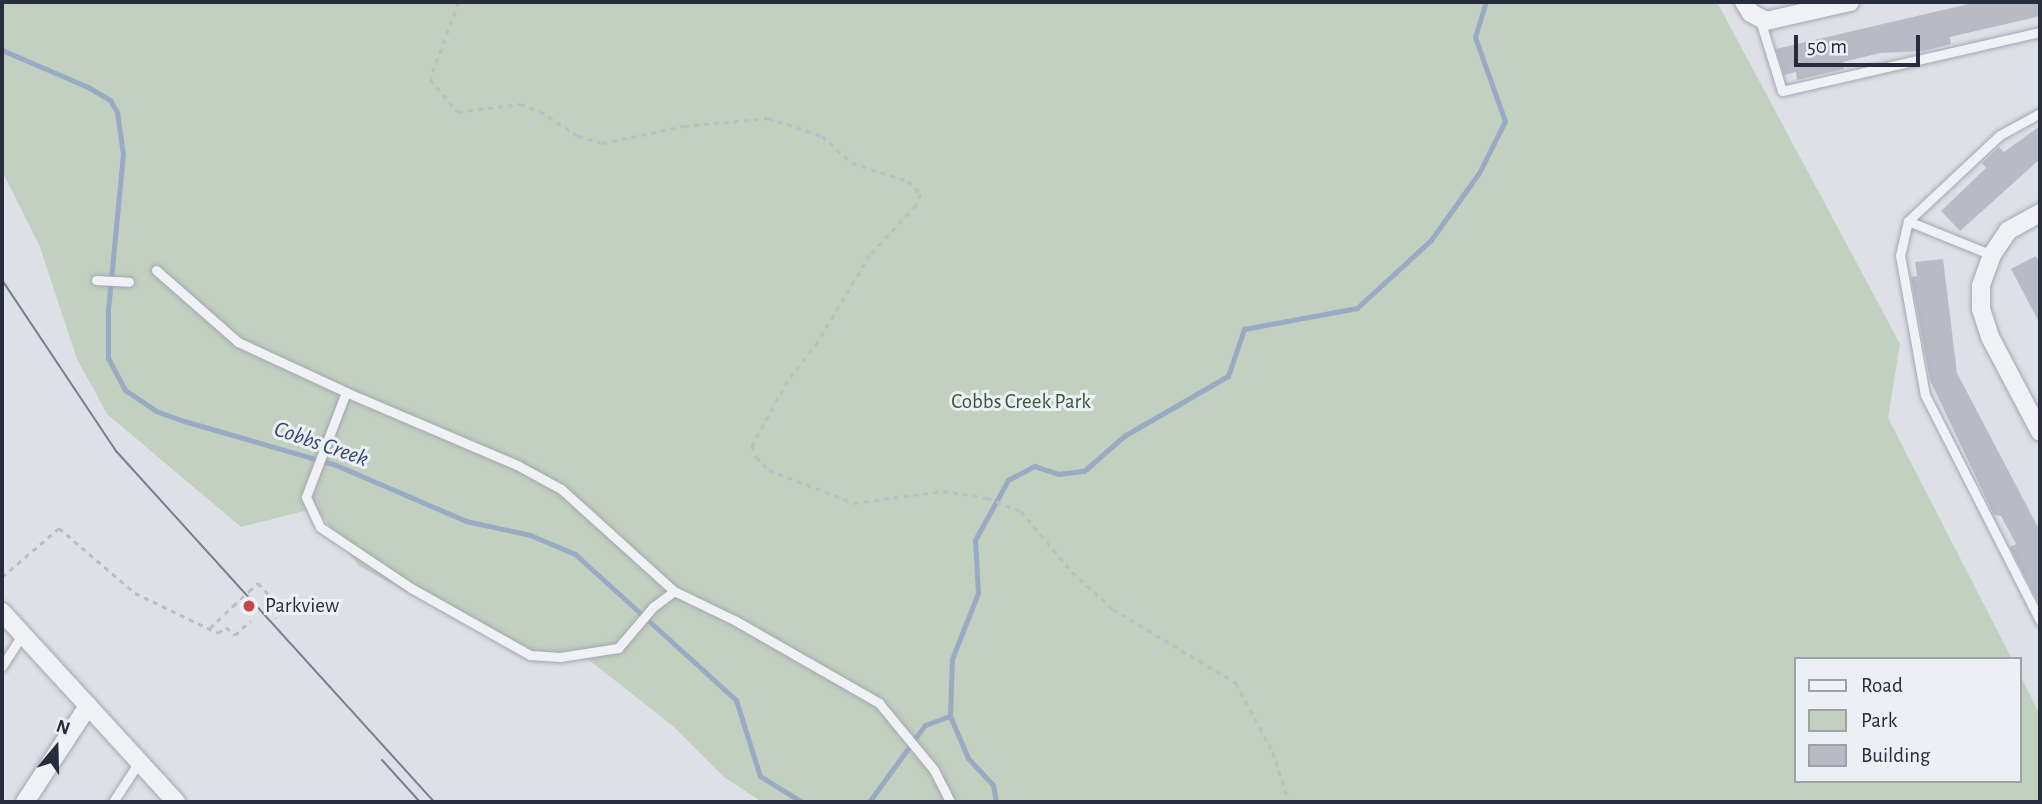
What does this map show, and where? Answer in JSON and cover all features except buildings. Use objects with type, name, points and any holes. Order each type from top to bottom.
[{"type":"street","points":[[1744,2],[1766,21],[1850,2]]},
{"type":"street","points":[[2039,218],[2008,232],[1992,255],[1981,286],[1981,309],[1990,337],[2040,432]]},
{"type":"street","points":[[2,612],[176,802]]},
{"type":"street","points":[[25,802],[88,706]]},
{"type":"lane","points":[[1760,18],[1782,92],[2040,32]]},
{"type":"lane","points":[[2040,113],[2000,135],[1908,221],[1900,255],[1925,395],[2040,621]]},
{"type":"lane","points":[[1908,221],[1992,255]]},
{"type":"lane","points":[[156,270],[238,342],[346,392],[517,465],[561,489],[674,591],[736,621],[879,704],[902,737],[934,770],[950,802]]},
{"type":"lane","points":[[96,279],[129,282]]},
{"type":"lane","points":[[346,392],[325,439],[306,497],[320,527],[411,588],[530,655],[560,657],[618,648],[653,607],[674,591]]},
{"type":"lane","points":[[2,666],[22,635]]},
{"type":"lane","points":[[113,802],[139,762]]},
{"type":"path","points":[[459,2],[430,79],[458,112],[520,104],[540,111],[578,136],[602,143],[684,125],[768,118],[822,136],[852,163],[908,181],[920,194],[916,206],[870,255],[752,446],[769,470],[854,503],[943,491],[987,498],[1008,505],[1041,531],[1072,572],[1113,609],[1236,683],[1273,752],[1289,802]]},
{"type":"path","points":[[2,577],[53,531],[65,530],[135,593],[218,633],[226,627],[235,635],[250,621]]},
{"type":"path","points":[[210,628],[258,583],[283,610],[276,618]]},
{"type":"green space","name":"Cobbs Creek Park","points":[[2,2],[1717,2],[1900,344],[1888,418],[2011,657],[1794,657],[1794,783],[2021,783],[2021,677],[2040,715],[2040,802],[762,802],[724,777],[673,726],[589,660],[535,661],[359,566],[316,508],[241,527],[107,414],[77,359],[40,247],[2,171]]},
{"type":"waterway","points":[[996,802],[993,785],[968,758],[950,716],[952,659],[978,593],[975,540],[1008,480],[1034,466],[1058,474],[1084,471],[1124,436],[1228,376],[1244,329],[1357,308],[1431,240],[1479,173],[1505,121],[1475,37],[1486,2]]},
{"type":"waterway","name":"Cobbs Creek","points":[[2,50],[88,87],[110,100],[117,112],[123,154],[108,310],[108,358],[125,390],[156,411],[336,465],[466,521],[530,535],[575,554],[736,700],[760,776],[802,802]]},
{"type":"waterway","points":[[869,802],[925,725],[950,716]]},
{"type":"tram line","points":[[2,280],[116,451],[434,802]]},
{"type":"tram line","points":[[382,760],[420,802]]},
{"type":"place","name":"Parkview","points":[[249,606]]}]
